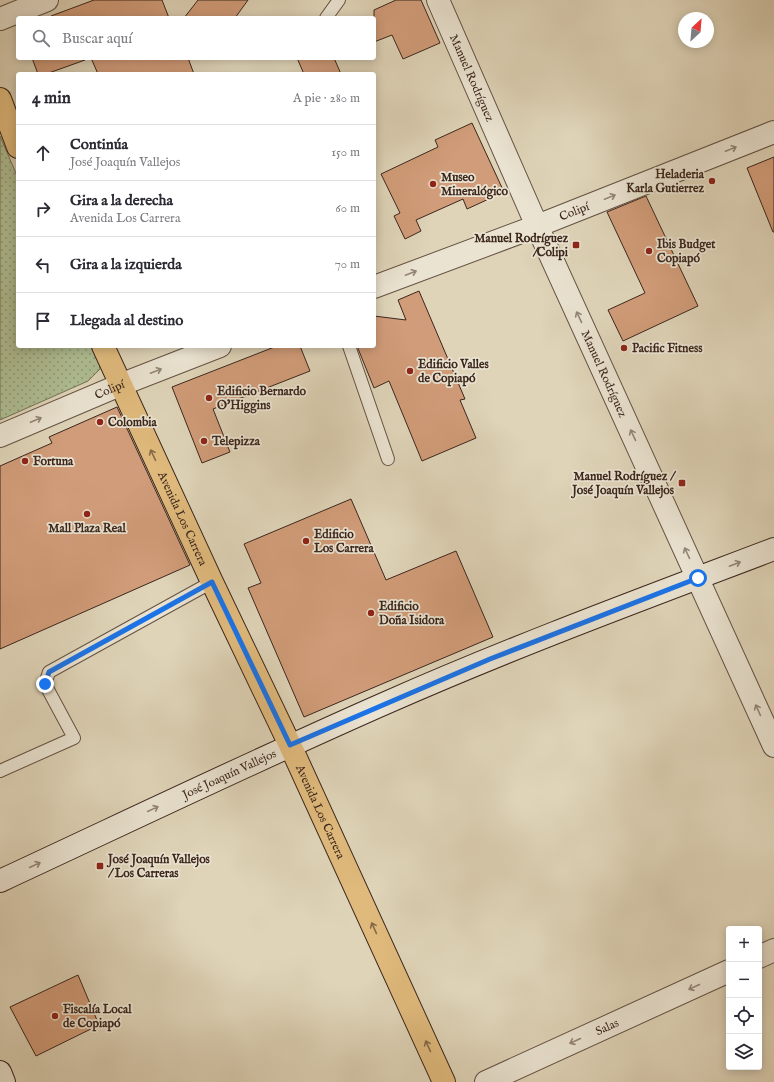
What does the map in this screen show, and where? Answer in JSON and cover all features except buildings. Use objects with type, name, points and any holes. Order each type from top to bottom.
[{"type":"main road","points":[[0,99],[16,142]]},
{"type":"main road","name":"Avenida Los Carrera","points":[[104,348],[212,582],[290,745],[444,1082]]},
{"type":"street","points":[[0,19],[47,0]]},
{"type":"street","name":"Manuel Rodríguez","points":[[438,0],[537,226],[774,746]]},
{"type":"street","name":"Colipí","points":[[376,286],[537,226],[774,132]]},
{"type":"street","name":"Colipí","points":[[0,436],[120,385],[215,348]]},
{"type":"street","name":"José Joaquín Vallejos","points":[[0,881],[290,745],[490,659],[774,549]]},
{"type":"street","points":[[762,956],[774,950]]},
{"type":"street","name":"Salas","points":[[486,1082],[726,972]]},
{"type":"street","points":[[0,1072],[4,1082]]},
{"type":"lane","points":[[327,16],[339,0]]},
{"type":"lane","points":[[350,348],[388,459]]},
{"type":"lane","points":[[0,771],[74,738],[45,684],[49,672],[212,582]]},
{"type":"green space","points":[[0,136],[16,173],[16,348],[94,348],[99,359],[100,369],[88,381],[0,420]]},
{"type":"place","name":"Heladeria Karla Gutierrez","points":[[712,181]]},
{"type":"place","name":"Museo Mineralógico","points":[[433,184]]},
{"type":"place","name":"Manuel Rodríguez /Colipi","points":[[576,245]]},
{"type":"place","name":"Ibis Budget Copiapó","points":[[649,251]]},
{"type":"place","name":"Pacific Fitness","points":[[624,348]]},
{"type":"place","name":"Edificio Valles de Copiapó","points":[[410,371]]},
{"type":"place","name":"Edificio Bernardo O'Higgins","points":[[209,398]]},
{"type":"place","name":"Colombia","points":[[100,422]]},
{"type":"place","name":"Telepizza","points":[[204,441]]},
{"type":"place","name":"Fortuna","points":[[25,461]]},
{"type":"place","name":"Manuel Rodríguez / José Joaquín Vallejos","points":[[682,483]]},
{"type":"place","name":"Mall Plaza Real","points":[[87,514]]},
{"type":"place","name":"Edificio Los Carrera","points":[[306,541]]},
{"type":"place","name":"Edificio Doña Isidora","points":[[371,613]]},
{"type":"place","name":"José Joaquín Vallejos / Los Carreras","points":[[100,866]]},
{"type":"place","name":"Fiscalía Local de Copiapó","points":[[55,1016]]},
{"type":"route","points":[[45,684],[49,672],[212,582],[290,745],[490,659],[594,617],[698,578]]}]
